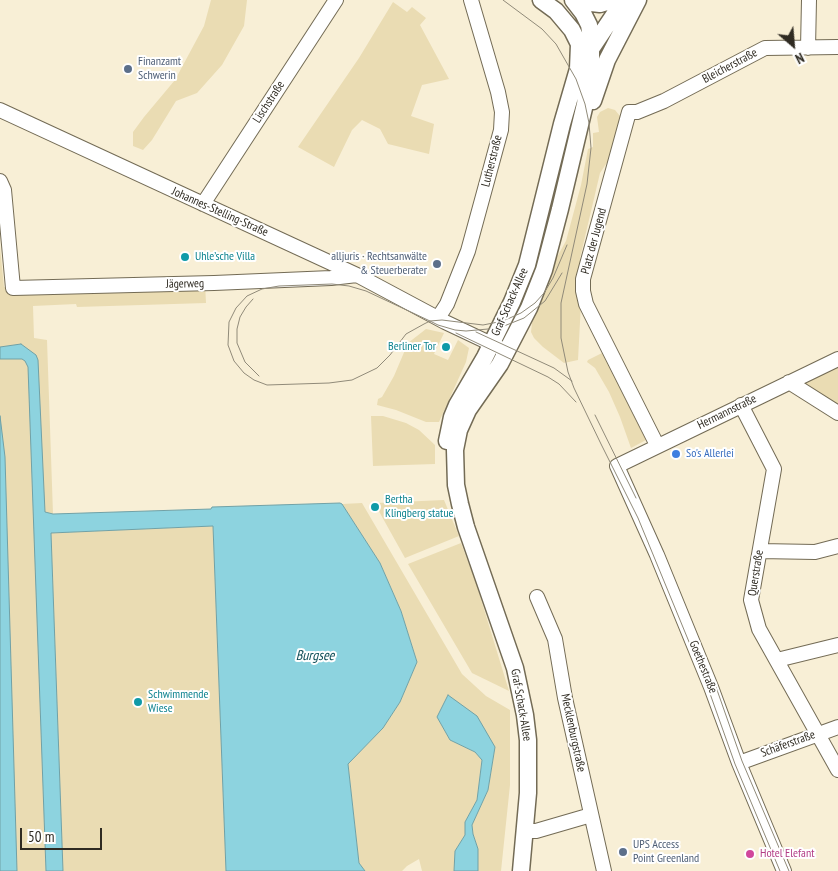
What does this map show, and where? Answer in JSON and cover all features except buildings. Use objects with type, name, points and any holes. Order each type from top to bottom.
[{"type":"street","name":"Lischstraße","points":[[203,204],[336,0]]},
{"type":"street","name":"Lutherstraße","points":[[438,318],[447,304],[474,232],[501,130],[502,112],[498,92],[471,0]]},
{"type":"street","points":[[541,0],[556,11],[589,25],[605,29],[615,26],[627,7]]},
{"type":"street","points":[[574,0],[600,4],[612,0]]},
{"type":"street","name":"Graf-Schack-Allee","points":[[574,0],[589,25],[576,143]]},
{"type":"street","name":"Graf-Schack-Allee","points":[[466,527],[456,485],[454,450],[460,430],[468,410],[507,351],[544,270],[576,143],[627,7],[638,0]]},
{"type":"street","points":[[808,48],[809,0]]},
{"type":"street","points":[[556,11],[572,30],[585,58],[596,93]]},
{"type":"street","points":[[585,58],[605,29]]},
{"type":"street","name":"Graf-Schack-Allee","points":[[596,93],[605,29]]},
{"type":"street","name":"Bleicherstraße","points":[[629,112],[637,112],[664,101],[765,48],[838,47]]},
{"type":"street","name":"Graf-Schack-Allee","points":[[521,871],[528,794],[528,740],[521,695],[504,632],[449,483],[447,468],[448,434],[457,405],[512,302],[527,265],[562,124],[585,58]]},
{"type":"street","name":"Johannes-Stelling-Straße","points":[[0,110],[357,275],[438,318]]},
{"type":"street","name":"Platz der Jugend","points":[[629,112],[583,279],[583,292],[586,304],[657,445]]},
{"type":"street","name":"Jägerweg","points":[[0,181],[4,190],[13,288],[214,283],[331,278],[357,275]]},
{"type":"street","points":[[438,318],[507,351]]},
{"type":"street","name":"Hermannstraße","points":[[616,466],[838,359]]},
{"type":"street","points":[[789,382],[838,413]]},
{"type":"street","name":"Querstraße","points":[[741,405],[774,469],[751,600],[759,629],[819,733],[838,770]]},
{"type":"street","name":"Goethestraße","points":[[616,466],[660,562],[711,687],[739,763],[784,871]]},
{"type":"street","points":[[760,551],[815,552],[838,546]]},
{"type":"street","name":"Mecklenburgstraße","points":[[537,597],[554,639],[565,698],[604,871]]},
{"type":"street","points":[[777,660],[838,645]]},
{"type":"street","name":"Schäferstraße","points":[[739,763],[838,727]]},
{"type":"street","points":[[526,831],[536,831],[591,815]]},
{"type":"shaded area","points":[[211,0],[247,0],[244,26],[222,65],[197,93],[176,101],[152,140],[143,150],[133,146],[133,132],[175,80],[204,26]]},
{"type":"shaded area","points":[[393,2],[407,12],[412,7],[426,18],[420,25],[449,79],[422,85],[411,116],[434,124],[429,154],[388,144],[380,129],[362,120],[352,130],[334,167],[298,147],[359,58]]},
{"type":"shaded area","points":[[608,108],[615,110],[620,116],[621,125],[610,158],[600,173],[580,258],[581,303],[578,360],[564,363],[534,338],[531,332],[534,311],[553,264],[566,241],[581,185],[588,149],[593,147],[593,133],[599,132],[597,117],[600,112]]},
{"type":"shaded area","points":[[0,247],[4,287],[205,283],[206,303],[77,307],[76,304],[33,306],[34,338],[47,340],[53,514],[34,512],[46,871],[0,871]]},
{"type":"shaded area","points":[[426,329],[444,333],[434,354],[448,360],[458,340],[469,348],[466,362],[439,422],[426,422],[396,410],[377,405],[378,399],[382,397],[394,376],[408,343]]},
{"type":"shaded area","points":[[602,353],[646,440],[631,448],[609,392],[595,368],[587,362]]},
{"type":"shaded area","points":[[838,359],[838,413],[789,382]]},
{"type":"shaded area","points":[[371,416],[383,416],[406,423],[419,430],[435,445],[435,464],[373,466]]},
{"type":"shaded area","points":[[444,500],[459,536],[405,558],[376,506],[377,503]]},
{"type":"shaded area","points":[[362,503],[462,674],[486,696],[510,710],[510,785],[501,871],[478,871],[478,849],[472,825],[488,790],[495,747],[448,695],[437,717],[450,740],[475,752],[482,759],[477,800],[465,822],[465,835],[455,851],[454,871],[422,871],[419,859],[402,871],[365,871],[359,863],[348,764],[383,728],[400,702],[417,662],[401,611],[380,563],[342,504]]},
{"type":"shaded area","name":"Schwimmende Wiese","points":[[213,526],[226,871],[63,871],[51,533]]},
{"type":"shaded area","points":[[461,543],[476,583],[509,691],[472,673],[408,564]]},
{"type":"water","name":"Burgsee","points":[[21,344],[36,355],[38,360],[45,512],[53,514],[342,504],[380,563],[401,611],[417,662],[400,702],[383,728],[348,764],[359,863],[365,871],[226,871],[213,526],[51,533],[63,871],[46,871],[28,367],[22,359],[0,359],[0,347]]},
{"type":"water","points":[[0,416],[5,457],[17,871],[0,871]]},
{"type":"water","points":[[448,695],[477,716],[495,747],[488,790],[472,825],[478,849],[478,871],[454,871],[455,851],[465,835],[465,822],[477,800],[482,760],[475,752],[450,740],[437,717]]},
{"type":"tram line","points":[[503,0],[542,29],[556,44],[576,79],[585,104],[589,123],[591,148],[587,184],[561,303],[561,338],[568,372],[574,388],[638,518],[708,688],[735,764],[780,871]]},
{"type":"tram line","points":[[562,273],[545,301],[524,318],[499,328],[466,331],[438,325],[430,321],[366,291],[349,286],[332,284],[279,286],[262,289],[247,296],[236,308],[229,322],[228,345],[234,361],[244,373],[254,380],[267,385],[329,383],[352,380],[377,368],[406,334],[430,321],[442,320],[483,325],[503,321],[521,313],[535,303],[544,293],[553,278],[567,245]]},
{"type":"tram line","points":[[253,299],[240,317],[237,329],[237,343],[245,362],[259,376]]},
{"type":"tram line","points":[[476,332],[554,368],[572,381]]},
{"type":"tram line","points":[[456,333],[548,377],[559,384],[576,402]]},
{"type":"tram line","points":[[595,415],[636,498]]},
{"type":"tram line","points":[[716,687],[742,761],[789,871]]},
{"type":"place","name":"Finanzamt Schwerin","points":[[128,69]]},
{"type":"place","name":"Uhle’sche Villa","points":[[185,257]]},
{"type":"place","name":"alljuris · Rechtsanwälte & Steuerberater","points":[[437,264]]},
{"type":"place","name":"Berliner Tor","points":[[446,347]]},
{"type":"place","name":"So's Allerlei","points":[[676,454]]},
{"type":"place","name":"Bertha Klingberg statue","points":[[375,507]]},
{"type":"place","name":"Schwimmende Wiese","points":[[138,702]]},
{"type":"place","name":"UPS Access Point Greenland","points":[[623,852]]},
{"type":"place","name":"Hotel Elefant","points":[[750,854]]}]
